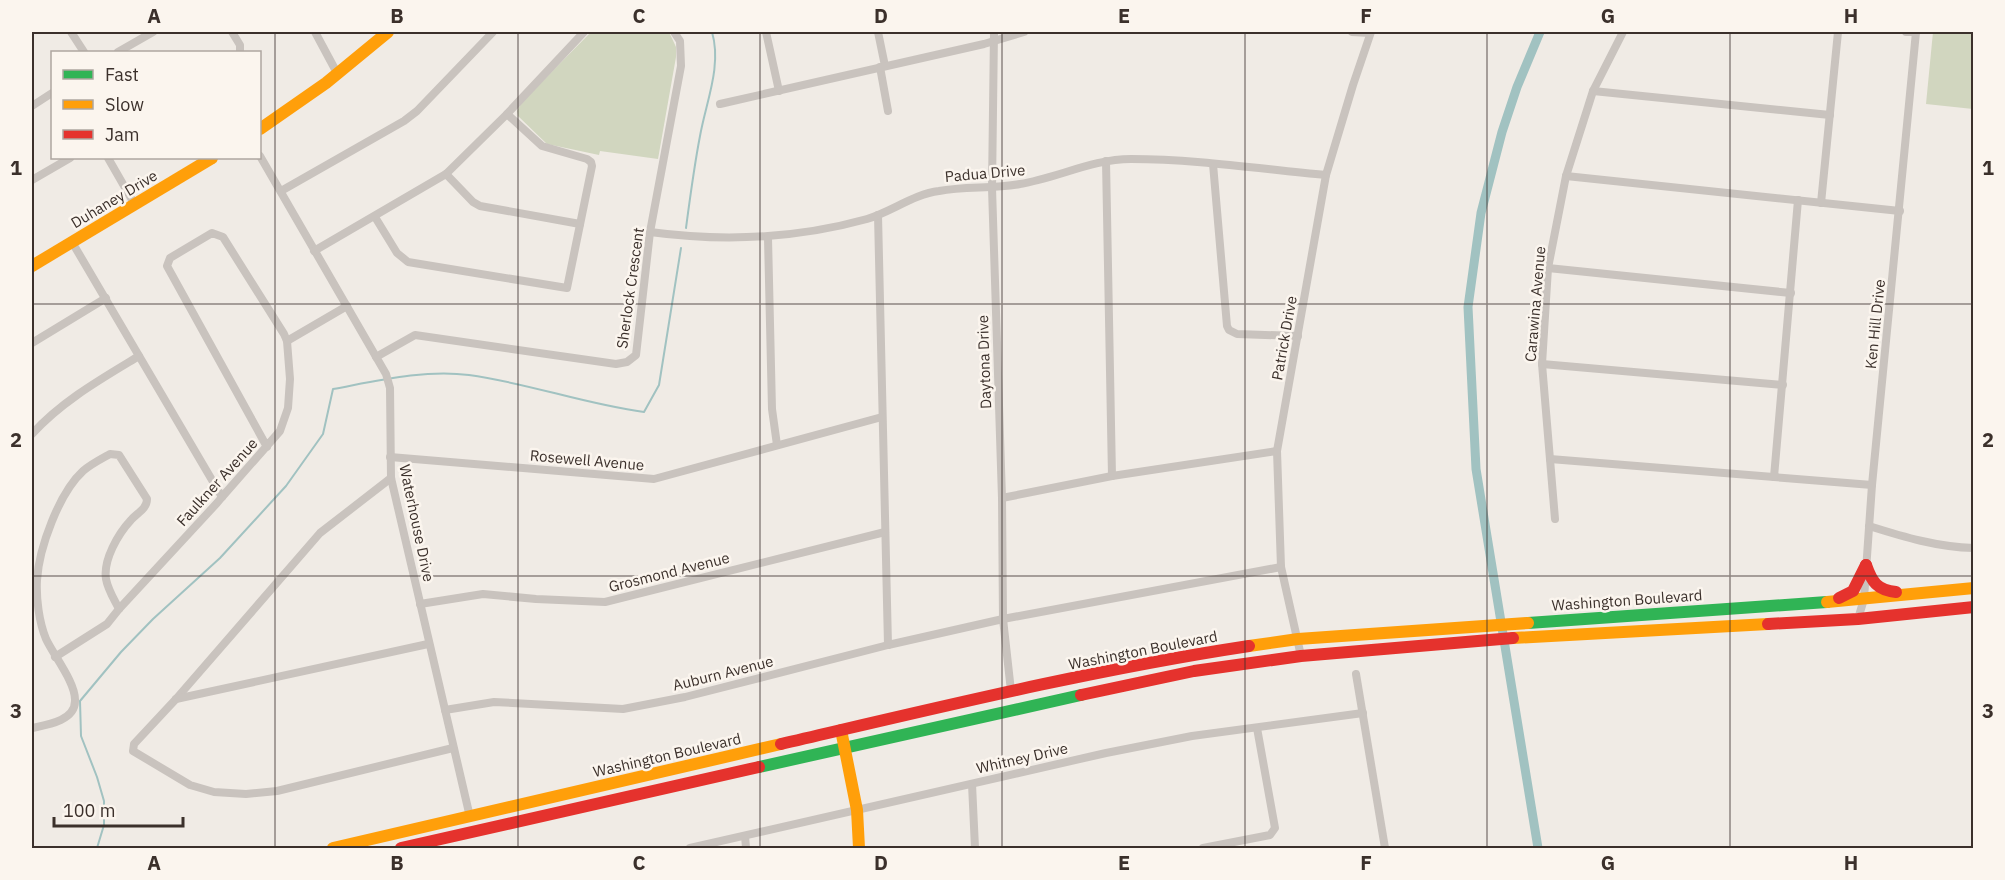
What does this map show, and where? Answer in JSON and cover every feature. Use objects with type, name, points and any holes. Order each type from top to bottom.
[{"type":"main road","points":[[261,128],[296,106],[359,58],[388,32]]},
{"type":"main road","name":"Duhaney Drive","points":[[32,266],[211,159]]},
{"type":"main road","points":[[1866,565],[1871,579],[1881,590],[1914,594]]},
{"type":"main road","points":[[1812,602],[1847,595],[1858,583],[1866,565]]},
{"type":"main road","name":"Washington Boulevard","points":[[333,849],[1011,691],[1205,653],[1298,639],[1864,599],[1974,588]]},
{"type":"main road","name":"Washington Boulevard","points":[[401,849],[1183,673],[1301,656],[1538,636],[1858,619],[1974,607]]},
{"type":"main road","points":[[841,730],[857,810],[859,849]]},
{"type":"street","points":[[71,32],[83,51]]},
{"type":"street","points":[[120,51],[153,32]]},
{"type":"street","points":[[232,32],[240,45],[240,51]]},
{"type":"street","points":[[315,32],[337,73]]},
{"type":"street","points":[[280,191],[417,111],[493,32]]},
{"type":"street","points":[[314,251],[446,174],[507,114],[584,32]]},
{"type":"street","name":"Sherlock Crescent","points":[[376,357],[415,335],[616,364],[627,362],[636,355],[650,232],[681,66],[680,41],[674,32]]},
{"type":"street","points":[[766,32],[779,91]]},
{"type":"street","points":[[878,32],[888,111]]},
{"type":"street","points":[[720,105],[883,66],[994,36],[1024,32]]},
{"type":"street","points":[[1352,32],[1370,32]]},
{"type":"street","name":"Patrick Drive","points":[[1301,656],[1281,567],[1277,514],[1277,452],[1326,175],[1370,32]]},
{"type":"street","name":"Carawina Avenue","points":[[1555,519],[1542,364],[1548,267],[1566,176],[1593,91],[1623,32]]},
{"type":"street","points":[[1821,203],[1838,32]]},
{"type":"street","points":[[1906,32],[1916,32]]},
{"type":"street","name":"Ken Hill Drive","points":[[1858,619],[1864,599],[1872,485],[1916,32]]},
{"type":"street","name":"Daytona Drive","points":[[994,36],[992,188],[1002,498],[1003,619],[1011,691]]},
{"type":"street","points":[[1593,91],[1830,115]]},
{"type":"street","points":[[32,106],[51,94]]},
{"type":"street","points":[[375,217],[397,253],[408,262],[564,288],[569,285],[591,162],[542,146],[507,114]]},
{"type":"street","name":"Waterhouse Drive","points":[[261,158],[386,374],[390,388],[391,478],[470,817]]},
{"type":"street","points":[[32,180],[68,159]]},
{"type":"street","points":[[109,159],[135,205]]},
{"type":"street","name":"Padua Drive","points":[[650,232],[695,238],[768,238],[838,227],[878,215],[938,191],[992,188],[1044,180],[1106,161],[1130,159],[1213,164],[1326,175]]},
{"type":"street","points":[[1106,161],[1112,476]]},
{"type":"street","points":[[1213,164],[1227,326],[1229,330],[1237,334],[1298,336]]},
{"type":"street","points":[[446,174],[473,202],[480,206],[580,224]]},
{"type":"street","points":[[1566,176],[1900,211]]},
{"type":"street","points":[[1774,477],[1798,200]]},
{"type":"street","points":[[878,215],[888,645]]},
{"type":"street","points":[[267,447],[168,269],[168,259],[210,234],[221,235],[287,340],[347,306]]},
{"type":"street","points":[[768,238],[772,409],[777,445]]},
{"type":"street","points":[[72,242],[222,497]]},
{"type":"street","points":[[1548,267],[1791,293]]},
{"type":"street","points":[[32,343],[106,298]]},
{"type":"street","name":"Faulkner Avenue","points":[[56,657],[107,624],[280,431],[288,408],[290,379],[287,340]]},
{"type":"street","points":[[32,434],[47,418],[78,394],[139,356]]},
{"type":"street","points":[[1542,364],[1783,385]]},
{"type":"street","name":"Rosewell Avenue","points":[[390,457],[654,479],[882,417]]},
{"type":"street","points":[[1002,498],[1112,476],[1277,452]]},
{"type":"street","points":[[32,728],[63,718],[70,714],[76,703],[74,692],[46,638],[40,619],[37,580],[45,544],[59,504],[76,480],[82,472],[110,454],[119,455],[147,499],[145,507],[130,520],[117,541],[106,566],[109,589],[119,609]]},
{"type":"street","points":[[1550,459],[1872,485]]},
{"type":"street","points":[[391,478],[320,533],[134,744],[133,751],[190,785],[214,792],[246,794],[277,791],[453,748]]},
{"type":"street","points":[[1869,526],[1920,542],[1974,548]]},
{"type":"street","name":"Grosmond Avenue","points":[[420,604],[483,594],[605,602],[885,532]]},
{"type":"street","name":"Auburn Avenue","points":[[445,710],[494,702],[623,709],[686,697],[888,645],[1003,619],[1281,567]]},
{"type":"street","points":[[176,699],[428,644]]},
{"type":"street","points":[[1356,674],[1385,849]]},
{"type":"street","name":"Whitney Drive","points":[[690,849],[1117,751],[1192,736],[1362,713]]},
{"type":"street","points":[[1203,849],[1270,835],[1274,832],[1257,728]]},
{"type":"street","points":[[972,783],[975,849]]},
{"type":"street","points":[[745,836],[746,849]]},
{"type":"green space","points":[[591,32],[669,32],[676,47],[676,57],[658,159],[600,151],[599,155],[547,144],[518,116],[517,111],[522,102]]},
{"type":"green space","points":[[1933,32],[1973,32],[1973,109],[1926,104]]},
{"type":"waterway","points":[[686,228],[698,148],[714,71],[715,45],[712,32]]},
{"type":"waterway","points":[[1538,848],[1476,469],[1468,307],[1481,213],[1502,132],[1517,87],[1540,32]]},
{"type":"waterway","points":[[97,848],[104,825],[104,801],[81,736],[80,701],[121,652],[153,619],[220,558],[286,486],[323,434],[333,389],[418,375],[469,375],[644,412],[659,385],[681,248]]},
{"type":"traffic: fast","points":[[1528,623],[1827,602]]},
{"type":"traffic: fast","points":[[759,767],[1081,695]]},
{"type":"traffic: slow","points":[[261,128],[326,83],[388,32]]},
{"type":"traffic: slow","points":[[32,266],[210,159]]},
{"type":"traffic: slow","points":[[1827,602],[1974,588]]},
{"type":"traffic: slow","points":[[1249,646],[1298,639],[1528,623]]},
{"type":"traffic: slow","points":[[1513,638],[1768,624]]},
{"type":"traffic: slow","points":[[841,730],[857,810],[859,848]]},
{"type":"traffic: slow","points":[[333,848],[781,744]]},
{"type":"traffic: jam","points":[[1866,565],[1876,584],[1896,592]]},
{"type":"traffic: jam","points":[[1839,598],[1853,591],[1866,565]]},
{"type":"traffic: jam","points":[[1768,624],[1858,619],[1974,607]]},
{"type":"traffic: jam","points":[[1081,695],[1194,671],[1301,656],[1513,638]]},
{"type":"traffic: jam","points":[[781,744],[1072,678],[1249,646]]},
{"type":"traffic: jam","points":[[401,848],[759,767]]}]
